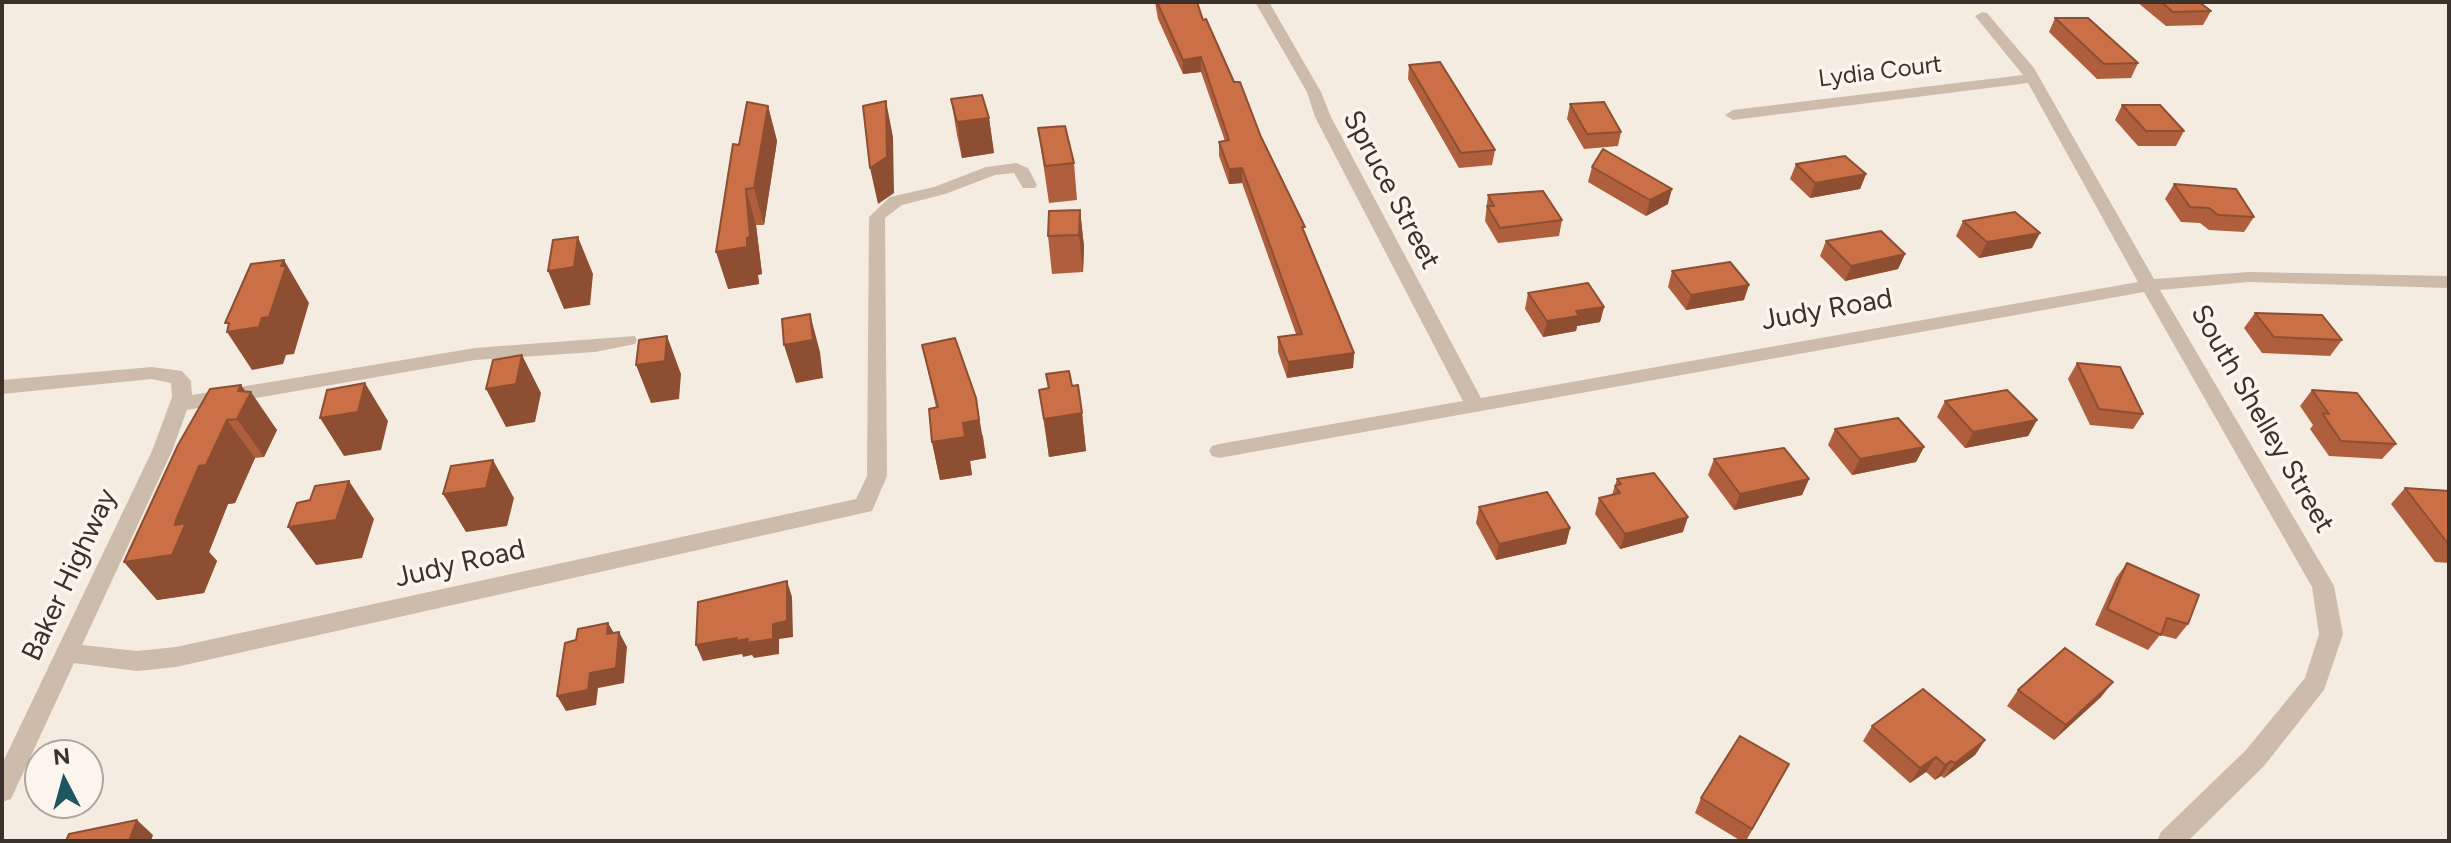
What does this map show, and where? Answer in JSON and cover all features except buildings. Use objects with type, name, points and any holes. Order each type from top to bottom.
[{"type":"street","name":"Spruce Street","points":[[1262,2],[1314,92],[1323,117],[1474,403]]},
{"type":"street","name":"South Shelley Street","points":[[1982,16],[2032,78],[2323,586],[2331,634],[2316,683],[2255,758],[2170,841]]},
{"type":"street","name":"Lydia Court","points":[[1733,115],[2032,78]]},
{"type":"street","name":"Judy Road","points":[[67,653],[137,661],[176,657],[864,505],[877,476],[877,217],[896,201],[939,191],[992,170],[1016,168],[1022,171],[1029,185]]},
{"type":"street","name":"Judy Road","points":[[1219,451],[1474,403],[2150,285],[2249,277],[2449,282]]},
{"type":"street","points":[[2,387],[152,373],[175,376],[180,393],[475,354],[584,347],[628,340]]},
{"type":"street","name":"Baker Highway","points":[[2,791],[67,653],[180,393]]}]
